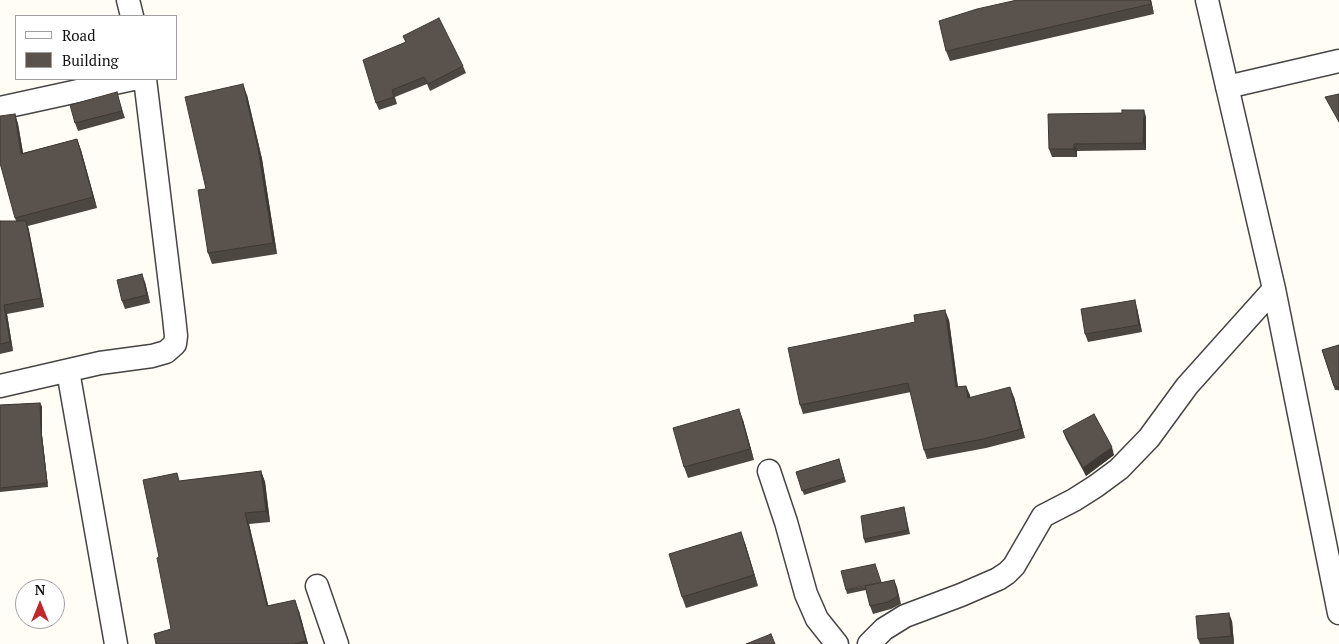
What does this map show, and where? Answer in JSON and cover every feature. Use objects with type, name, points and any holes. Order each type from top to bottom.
[{"type":"street","points":[[128,0],[132,15]]},
{"type":"street","points":[[1207,0],[1274,289],[1337,589],[1339,614]]},
{"type":"street","points":[[1227,87],[1339,61]]},
{"type":"street","points":[[0,108],[128,80]]},
{"type":"street","points":[[0,386],[100,363],[152,356],[166,352],[175,344],[174,317],[145,80]]},
{"type":"street","points":[[870,644],[884,629],[905,616],[961,595],[998,579],[1007,573],[1014,566],[1043,516],[1074,500],[1119,468],[1148,438],[1187,386],[1274,289]]},
{"type":"street","points":[[68,371],[116,644]]},
{"type":"street","points":[[769,471],[786,522],[806,594],[817,619],[837,644]]},
{"type":"street","points":[[317,586],[337,644]]},
{"type":"building","points":[[1017,0],[1150,0],[1151,4],[946,51],[939,21],[977,9]]},
{"type":"building","points":[[439,18],[463,66],[428,84],[424,77],[392,90],[394,97],[376,103],[363,60],[406,42],[403,36]]},
{"type":"building","points":[[243,84],[258,148],[273,243],[208,253],[198,190],[206,189],[185,97]]},
{"type":"building","points":[[117,92],[122,111],[75,123],[70,105]]},
{"type":"building","points":[[1339,94],[1339,122],[1325,97]]},
{"type":"building","points":[[1122,110],[1144,110],[1143,143],[1074,144],[1074,149],[1049,149],[1048,114],[1122,113]]},
{"type":"building","points":[[15,114],[21,154],[77,139],[93,197],[15,218],[0,163],[0,116]]},
{"type":"building","points":[[0,221],[26,221],[41,298],[4,305],[10,342],[0,344]]},
{"type":"building","points":[[142,274],[147,295],[122,301],[117,280]]},
{"type":"building","points":[[1135,300],[1139,325],[1085,334],[1081,309]]},
{"type":"building","points":[[945,310],[956,387],[966,386],[968,398],[1010,387],[1021,429],[983,439],[924,450],[908,383],[800,405],[788,348],[915,322],[914,315]]},
{"type":"building","points":[[1339,345],[1339,389],[1337,386],[1334,386],[1322,350]]},
{"type":"building","points":[[40,403],[41,432],[47,483],[0,488],[0,405]]},
{"type":"building","points":[[739,409],[750,449],[684,467],[673,428]]},
{"type":"building","points":[[1094,414],[1112,447],[1083,468],[1063,431]]},
{"type":"building","points":[[839,459],[844,478],[802,491],[796,472]]},
{"type":"building","points":[[261,471],[266,511],[245,513],[267,606],[295,600],[306,641],[294,644],[156,644],[154,634],[171,629],[157,558],[159,557],[143,480],[177,473],[179,481]]},
{"type":"building","points":[[904,507],[908,530],[864,539],[861,516]]},
{"type":"building","points":[[741,532],[754,575],[682,597],[669,554]]},
{"type":"building","points":[[875,564],[881,582],[846,590],[841,571]]},
{"type":"building","points":[[894,580],[898,596],[888,602],[870,606],[865,586]]},
{"type":"building","points":[[1229,613],[1231,636],[1198,639],[1196,616]]},
{"type":"building","points":[[771,634],[775,644],[746,644]]}]
